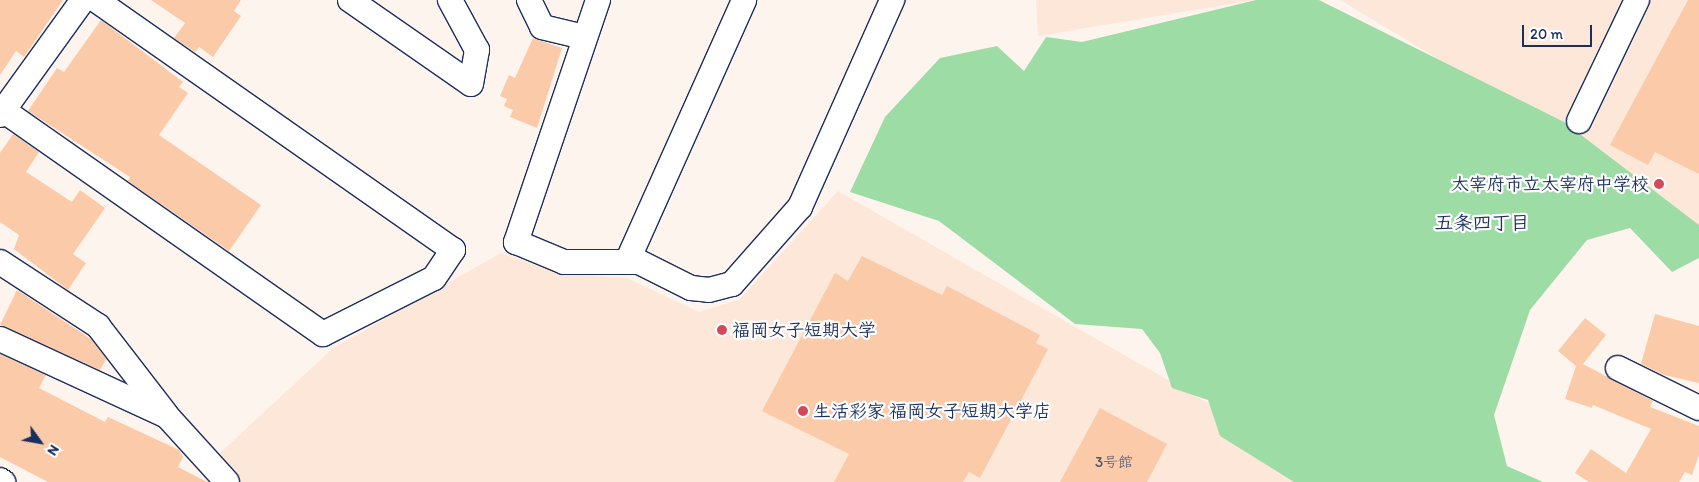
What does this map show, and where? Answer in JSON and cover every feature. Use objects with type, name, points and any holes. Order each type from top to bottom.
[{"type":"street","points":[[83,0],[1,111],[323,334],[434,278],[452,250],[96,0]]},
{"type":"street","points":[[350,0],[471,84],[477,50],[450,0]]},
{"type":"street","points":[[529,0],[542,26],[584,37]]},
{"type":"street","points":[[598,0],[516,242],[564,262],[640,262],[691,288],[709,290],[732,284],[800,207],[892,0]]},
{"type":"street","points":[[626,262],[744,0]]},
{"type":"street","points":[[1579,121],[1637,0]]},
{"type":"street","points":[[0,262],[98,326],[167,416],[220,478]]},
{"type":"street","points":[[0,339],[167,416]]},
{"type":"street","points":[[1618,368],[1699,408]]},
{"type":"shaded area","points":[[1036,0],[1254,0],[1038,36]]},
{"type":"shaded area","name":"太宰府市立太宰府中学校","points":[[1340,0],[1699,0],[1699,248],[1540,120]]},
{"type":"shaded area","name":"福岡女子短期大学","points":[[838,191],[1346,482],[238,482],[220,453],[333,348],[501,253],[558,273],[627,278],[699,312],[740,299]]},
{"type":"green space","points":[[1256,0],[1319,0],[1564,122],[1699,225],[1699,258],[1672,272],[1630,228],[1587,240],[1530,310],[1494,415],[1507,466],[1543,482],[1294,482],[1220,436],[1208,400],[1172,388],[1160,353],[1142,329],[1075,324],[939,221],[850,192],[885,117],[940,58],[997,46],[1024,71],[1046,37],[1082,42]]},
{"type":"building","points":[[0,0],[63,0],[24,57],[16,51],[0,75]]},
{"type":"building","points":[[151,0],[241,0],[234,11],[241,16],[213,57],[199,47],[195,52],[174,38],[185,23]]},
{"type":"building","points":[[1688,0],[1699,0],[1699,174],[1655,152],[1648,165],[1610,145]]},
{"type":"building","points":[[101,20],[183,82],[179,87],[188,93],[159,135],[261,205],[229,251],[128,181],[130,177],[28,111],[57,68],[64,72]]},
{"type":"building","points":[[533,38],[562,48],[537,128],[510,117],[513,110],[504,106],[507,99],[500,96],[509,75],[515,78]]},
{"type":"building","points":[[13,134],[39,152],[26,172],[72,202],[80,190],[105,208],[73,254],[86,263],[68,290],[14,249],[19,235],[0,222],[0,153]]},
{"type":"building","points":[[862,256],[942,295],[947,286],[1040,335],[1036,343],[1048,349],[980,478],[969,472],[963,482],[834,482],[849,454],[762,411],[835,273],[848,281]]},
{"type":"building","points":[[17,290],[91,339],[106,359],[100,370],[0,325]]},
{"type":"building","points":[[1655,314],[1699,326],[1699,383],[1664,375],[1641,364]]},
{"type":"building","points":[[1585,318],[1606,335],[1583,364],[1653,401],[1650,407],[1699,426],[1699,455],[1692,475],[1685,472],[1679,482],[1589,482],[1575,473],[1591,449],[1626,473],[1651,429],[1593,405],[1592,408],[1565,399],[1576,366],[1558,351]]},
{"type":"building","points":[[0,354],[46,375],[39,388],[105,422],[108,417],[179,450],[183,457],[178,467],[207,482],[48,482],[0,457]]},
{"type":"building","points":[[1100,408],[1167,444],[1147,482],[1060,482]]},
{"type":"place","name":"太宰府市立太宰府中学校","points":[[1659,184]]},
{"type":"place","name":"福岡女子短期大学","points":[[722,330]]},
{"type":"place","name":"生活彩家 福岡女子短期大学店","points":[[803,411]]},
{"type":"district","name":"五条四丁目","points":[[1482,223]]}]
